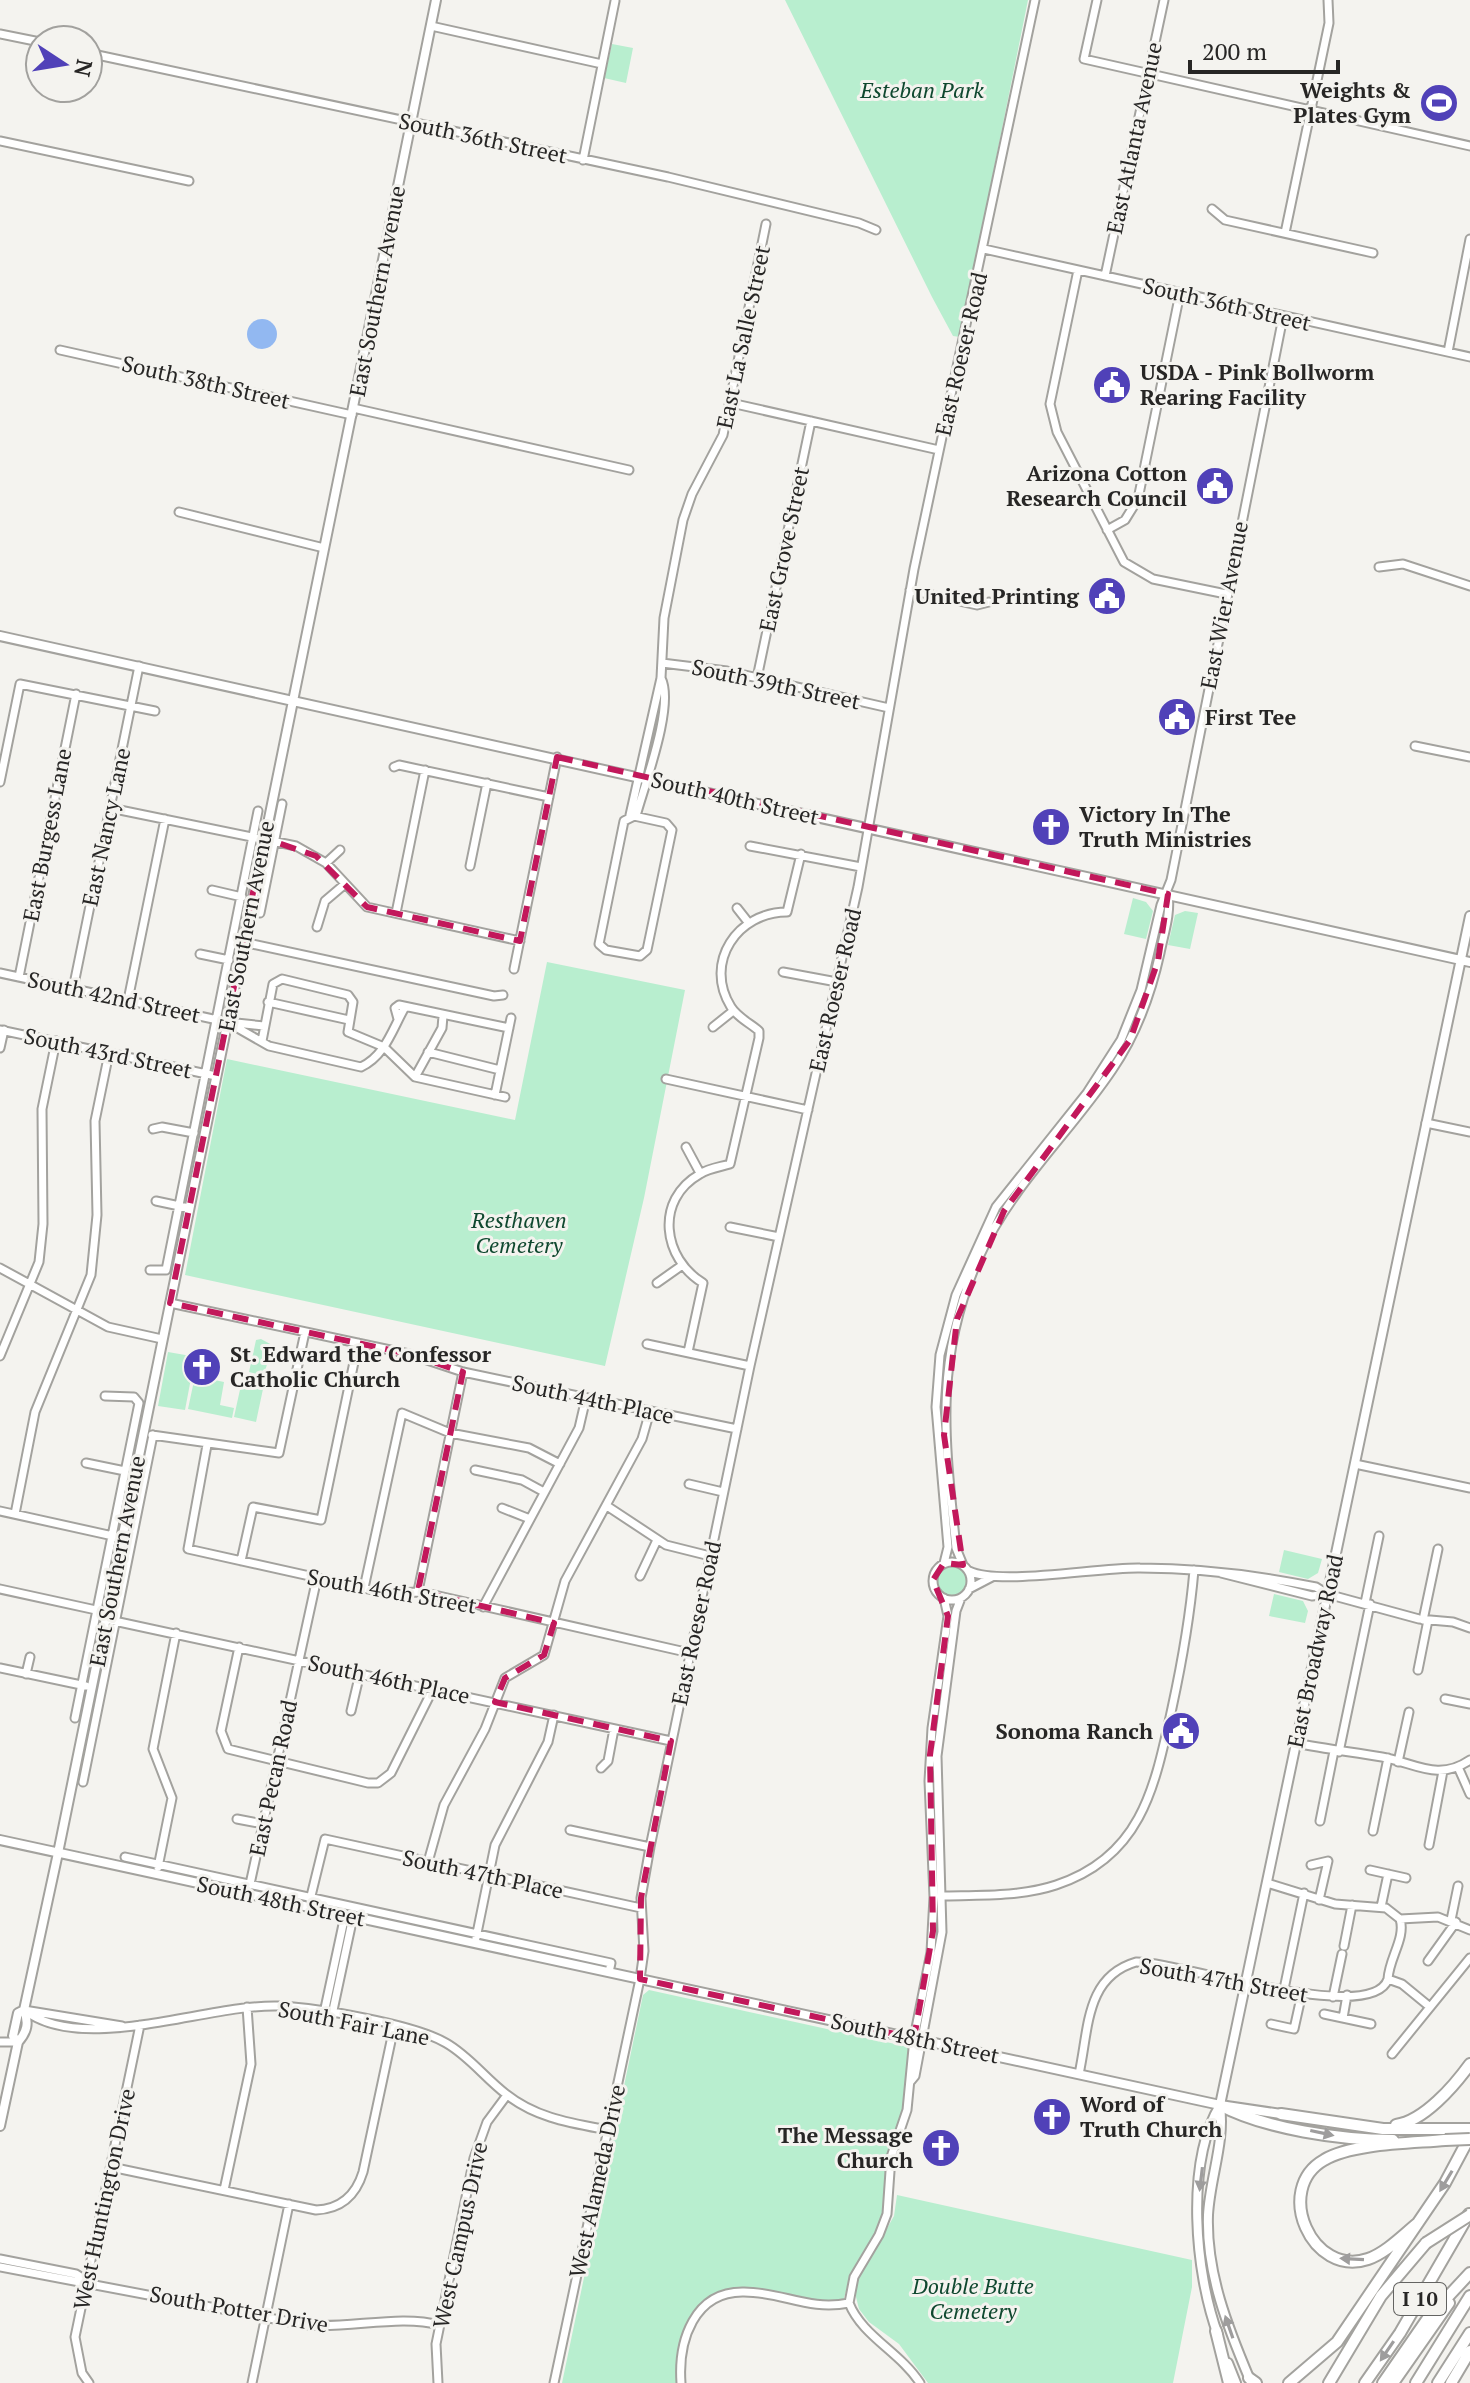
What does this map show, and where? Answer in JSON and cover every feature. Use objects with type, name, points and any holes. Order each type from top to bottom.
[{"type":"highway","points":[[1383,2129],[1413,2120],[1444,2093],[1470,2064]]},
{"type":"highway","name":"South 48th Street","points":[[1220,2105],[1242,2116],[1349,2138],[1447,2134],[1470,2129]]},
{"type":"highway","name":"South 48th Street","points":[[1281,2114],[1470,2138]]},
{"type":"highway","points":[[1418,2223],[1369,2259],[1341,2259],[1314,2243],[1304,2227],[1300,2212],[1301,2191],[1323,2160],[1447,2134]]},
{"type":"highway","points":[[1289,2382],[1337,2342],[1418,2223],[1470,2138]]},
{"type":"highway","points":[[1329,2383],[1381,2296],[1426,2243],[1470,2214]]},
{"type":"highway","name":"I 10","points":[[1365,2383],[1408,2320],[1470,2214]]},
{"type":"highway","points":[[1383,2383],[1470,2273]]},
{"type":"highway","points":[[1393,2383],[1429,2322],[1470,2282]]},
{"type":"highway","name":"I 10","points":[[1416,2383],[1470,2296]]},
{"type":"highway","points":[[1216,2331],[1229,2383]]},
{"type":"highway","points":[[1438,2383],[1470,2333]]},
{"type":"highway","points":[[1451,2383],[1470,2351]]},
{"type":"main road","name":"East Southern Avenue","points":[[24,2010],[92,1688],[110,1620],[122,1538],[148,1434],[162,1339],[243,942],[259,837],[324,548],[436,0]]},
{"type":"main road","name":"South 40th Street","points":[[0,636],[557,757],[1466,962]]},
{"type":"main road","name":"East Broadway Road","points":[[1236,2383],[1216,2331],[1201,2272],[1198,2205],[1212,2119],[1220,2105],[1426,1123],[1466,962],[1470,916]]},
{"type":"main road","name":"South 48th Street","points":[[0,1840],[158,1869],[309,1902],[349,1916],[476,1939],[640,1979],[1220,2105],[1281,2114]]},
{"type":"main road","points":[[0,2126],[17,2046],[25,2034],[28,2019],[24,2010],[18,2013],[14,2032],[17,2046]]},
{"type":"main road","points":[[1220,2105],[1223,2122],[1210,2197],[1209,2248],[1223,2310],[1252,2381]]},
{"type":"street","name":"East Roeser Road","points":[[640,1979],[644,1951],[641,1908],[671,1741],[750,1366],[837,982],[861,867],[910,590],[1035,0]]},
{"type":"street","points":[[1097,0],[1084,59],[1470,146]]},
{"type":"street","name":"East Atlanta Avenue","points":[[1105,276],[1164,0]]},
{"type":"street","points":[[1285,233],[1329,23],[1328,0]]},
{"type":"street","points":[[583,160],[615,1]]},
{"type":"street","points":[[431,26],[602,64]]},
{"type":"street","points":[[0,34],[24,39]]},
{"type":"street","name":"South 36th Street","points":[[104,56],[668,177],[859,223],[876,230]]},
{"type":"street","points":[[0,141],[189,181]]},
{"type":"street","points":[[1212,209],[1225,220],[1373,253]]},
{"type":"street","name":"East La Salle Street","points":[[631,816],[671,826],[644,954],[633,956],[606,950],[599,944],[631,816],[663,708],[664,618],[683,520],[692,494],[723,435],[766,224]]},
{"type":"street","points":[[1448,352],[1470,239]]},
{"type":"street","name":"South 36th Street","points":[[984,249],[1470,357]]},
{"type":"street","points":[[1078,270],[1050,406],[1057,432],[1124,562],[1133,571],[1161,581],[1226,594]]},
{"type":"street","points":[[1107,530],[1125,520],[1138,499],[1180,293]]},
{"type":"street","name":"East Wier Avenue","points":[[1168,894],[1283,317]]},
{"type":"street","name":"South 38th Street","points":[[60,350],[629,470]]},
{"type":"street","points":[[731,403],[939,450]]},
{"type":"street","name":"East Grove Street","points":[[757,678],[811,421]]},
{"type":"street","points":[[179,512],[324,548]]},
{"type":"street","points":[[1379,567],[1403,564],[1470,586]]},
{"type":"street","points":[[910,590],[977,605],[989,602]]},
{"type":"street","name":"South 39th Street","points":[[662,663],[702,666],[889,708]]},
{"type":"street","name":"East Nancy Lane","points":[[73,989],[139,666]]},
{"type":"street","points":[[0,782],[20,684],[155,711]]},
{"type":"street","name":"East Burgess Lane","points":[[19,977],[76,694]]},
{"type":"street","points":[[1415,746],[1470,757]]},
{"type":"street","points":[[514,969],[557,757]]},
{"type":"street","points":[[394,767],[425,770],[549,797]]},
{"type":"street","points":[[396,913],[425,770]]},
{"type":"street","points":[[470,866],[487,783]]},
{"type":"street","name":"East Southern Avenue","points":[[260,913],[282,804]]},
{"type":"street","points":[[110,808],[259,837],[304,849],[326,863],[363,905],[520,941]]},
{"type":"street","name":"East Southern Avenue","points":[[150,1270],[166,1270],[242,897],[259,837],[258,811]]},
{"type":"street","points":[[128,1000],[165,819]]},
{"type":"street","points":[[750,846],[861,867]]},
{"type":"street","points":[[326,863],[340,850]]},
{"type":"street","points":[[688,1352],[703,1283],[681,1266],[669,1238],[669,1218],[675,1199],[700,1173],[730,1164],[759,1031],[733,1011],[724,995],[720,975],[724,952],[735,933],[748,922],[771,912],[787,912],[801,854]]},
{"type":"street","points":[[317,927],[325,901],[345,884]]},
{"type":"street","points":[[212,890],[242,897]]},
{"type":"street","points":[[920,2383],[900,2356],[860,2324],[849,2303],[854,2277],[885,2221],[890,2165],[906,2117],[910,2082],[915,2076],[918,2039],[941,1950],[930,1755],[948,1611],[933,1580],[944,1563],[948,1547],[935,1435],[940,1355],[956,1295],[996,1207],[1087,1093],[1121,1040],[1138,1002],[1161,905],[1168,894]]},
{"type":"street","points":[[969,1590],[966,1568],[956,1548],[944,1435],[947,1377],[960,1310],[979,1258],[1004,1211],[1100,1087],[1130,1040],[1158,961],[1170,908],[1168,894]]},
{"type":"street","points":[[737,908],[748,922]]},
{"type":"street","points":[[243,942],[494,996],[503,995]]},
{"type":"street","points":[[200,954],[229,960]]},
{"type":"street","points":[[783,972],[837,982]]},
{"type":"street","name":"South 42nd Street","points":[[0,973],[217,1019],[245,1029],[262,1041]]},
{"type":"street","points":[[505,1097],[415,1077],[384,1047],[348,1032],[352,1000],[348,995],[275,980],[262,1041],[361,1067],[374,1061],[384,1047],[401,1007],[509,1028]]},
{"type":"street","points":[[268,1002],[349,1020]]},
{"type":"street","points":[[713,1027],[733,1011]]},
{"type":"street","points":[[415,1077],[442,1028],[443,1016]]},
{"type":"street","points":[[495,1095],[511,1018]]},
{"type":"street","name":"South 42nd Street","points":[[227,1022],[263,1029]]},
{"type":"street","name":"South 42nd Street","points":[[245,1029],[263,1029]]},
{"type":"street","points":[[0,1048],[2,1030]]},
{"type":"street","name":"South 43rd Street","points":[[2,1030],[216,1076]]},
{"type":"street","points":[[0,1356],[39,1262],[43,1224],[42,1109],[56,1041]]},
{"type":"street","points":[[428,1052],[500,1070]]},
{"type":"street","points":[[15,1514],[35,1412],[79,1312],[96,1246],[95,1121],[109,1053]]},
{"type":"street","points":[[666,1079],[808,1110]]},
{"type":"street","points":[[1426,1123],[1470,1132]]},
{"type":"street","points":[[153,1129],[162,1127],[194,1133]]},
{"type":"street","points":[[686,1147],[700,1173]]},
{"type":"street","points":[[156,1201],[189,1208]]},
{"type":"street","points":[[730,1227],[779,1237]]},
{"type":"street","points":[[657,1283],[681,1266]]},
{"type":"street","points":[[0,1268],[108,1327],[162,1339]]},
{"type":"street","name":"South 44th Place","points":[[170,1303],[358,1343],[463,1372],[737,1429]]},
{"type":"street","points":[[148,1434],[207,1445],[279,1453],[305,1332]]},
{"type":"street","points":[[241,1561],[253,1507],[321,1520],[358,1343]]},
{"type":"street","points":[[647,1344],[750,1366]]},
{"type":"street","points":[[418,1591],[463,1372]]},
{"type":"street","name":"East Southern Avenue","points":[[75,1718],[138,1399],[115,1394],[105,1396]]},
{"type":"street","points":[[483,1607],[579,1428],[586,1398]]},
{"type":"street","points":[[428,1862],[444,1805],[485,1729],[505,1678],[544,1655],[565,1581],[642,1439],[650,1411]]},
{"type":"street","points":[[364,1588],[402,1413],[450,1433],[529,1448],[560,1464]]},
{"type":"street","name":"East Southern Avenue","points":[[83,1782],[110,1620],[148,1434]]},
{"type":"street","name":"South 46th Street","points":[[207,1445],[188,1549],[386,1593],[418,1591],[690,1653]]},
{"type":"street","points":[[86,1463],[125,1471]]},
{"type":"street","points":[[1355,1464],[1470,1488]]},
{"type":"street","points":[[475,1470],[522,1480],[544,1492]]},
{"type":"street","points":[[689,1484],[723,1492]]},
{"type":"street","points":[[607,1506],[657,1540],[675,1548],[710,1556]]},
{"type":"street","points":[[502,1508],[530,1519]]},
{"type":"street","points":[[0,1511],[122,1538]]},
{"type":"street","points":[[1320,1821],[1368,1604],[1379,1536]]},
{"type":"street","points":[[640,1576],[657,1540]]},
{"type":"street","points":[[1418,1670],[1438,1549]]},
{"type":"street","points":[[944,1563],[992,1577],[1113,1568],[1221,1573],[1312,1596],[1327,1594],[1425,1620],[1454,1622],[1470,1628]]},
{"type":"street","points":[[938,1896],[1020,1892],[1056,1885],[1098,1864],[1132,1831],[1158,1777],[1182,1663],[1194,1570]]},
{"type":"street","points":[[938,1896],[937,1762],[956,1611],[961,1598],[969,1590],[992,1577]]},
{"type":"street","name":"East Pecan Road","points":[[250,1884],[317,1578]]},
{"type":"street","points":[[0,1589],[96,1610]]},
{"type":"street","points":[[944,1598],[961,1598]]},
{"type":"street","name":"South 46th Place","points":[[110,1620],[671,1741]]},
{"type":"street","points":[[158,1869],[172,1798],[153,1749],[176,1633]]},
{"type":"street","points":[[944,1640],[942,1676],[945,1684]]},
{"type":"street","points":[[239,1647],[221,1731],[223,1745],[239,1754],[277,1763],[378,1783],[391,1773],[433,1689]]},
{"type":"street","points":[[26,1674],[30,1657]]},
{"type":"street","points":[[0,1668],[92,1688]]},
{"type":"street","points":[[351,1711],[360,1673]]},
{"type":"street","points":[[1445,1699],[1470,1704]]},
{"type":"street","points":[[1398,1762],[1409,1712]]},
{"type":"street","points":[[476,1939],[495,1845],[548,1742],[554,1715]]},
{"type":"street","points":[[601,1768],[608,1761],[614,1729]]},
{"type":"street","points":[[1296,1743],[1388,1758],[1423,1771],[1443,1771],[1470,1760]]},
{"type":"street","points":[[1373,1831],[1388,1758]]},
{"type":"street","points":[[1458,1767],[1470,1794]]},
{"type":"street","points":[[1429,1845],[1443,1771]]},
{"type":"street","points":[[237,1819],[263,1824]]},
{"type":"street","points":[[570,1830],[650,1847]]},
{"type":"street","name":"South 47th Place","points":[[309,1902],[325,1839],[641,1908]]},
{"type":"street","name":"South 48th Street","points":[[125,1857],[158,1869],[250,1884],[309,1902],[476,1939]]},
{"type":"street","points":[[1311,1865],[1328,1861],[1319,1900]]},
{"type":"street","points":[[1370,1870],[1406,1878]]},
{"type":"street","points":[[1381,1907],[1388,1874]]},
{"type":"street","points":[[1267,1883],[1319,1900],[1391,1910],[1400,1919],[1402,1933],[1391,1958],[1388,1979],[1402,1984],[1430,2007]]},
{"type":"street","points":[[1428,1961],[1453,1921],[1458,1886]]},
{"type":"street","points":[[1284,1989],[1304,1893]]},
{"type":"street","points":[[1333,1997],[1352,1905]]},
{"type":"street","points":[[328,2014],[349,1916]]},
{"type":"street","points":[[1400,1919],[1426,1916],[1453,1921],[1470,1930]]},
{"type":"street","points":[[1392,2054],[1470,1958]]},
{"type":"street","name":"South 47th Street","points":[[1079,2074],[1097,1992],[1104,1979],[1118,1970],[1145,1962],[1333,1997],[1377,1992],[1388,1979]]},
{"type":"street","name":"West Alameda Drive","points":[[554,2383],[640,1979]]},
{"type":"street","points":[[1271,2024],[1294,2029],[1302,1993]]},
{"type":"street","points":[[1343,2018],[1347,1995]]},
{"type":"street","name":"South Fair Lane","points":[[24,2010],[34,2018],[70,2025],[122,2026],[247,2007],[281,2006],[394,2027],[445,2042],[507,2095],[541,2114],[608,2130]]},
{"type":"street","points":[[224,2190],[251,2064],[247,2007]]},
{"type":"street","points":[[1324,2014],[1371,2024]]},
{"type":"street","name":"West Huntington Drive","points":[[89,2383],[82,2373],[75,2337],[140,2025]]},
{"type":"street","points":[[111,2167],[324,2210],[345,2201],[356,2189],[394,2027]]},
{"type":"street","points":[[0,2043],[14,2032]]},
{"type":"street","points":[[0,2043],[17,2046]]},
{"type":"street","name":"West Campus Drive","points":[[438,2383],[436,2344],[477,2147],[487,2122],[507,2095]]},
{"type":"street","points":[[252,2383],[289,2204]]},
{"type":"street","name":"South Potter Drive","points":[[0,2259],[76,2274],[87,2281]]},
{"type":"street","name":"South Potter Drive","points":[[0,2267],[73,2283],[87,2281],[320,2326],[357,2327],[405,2321],[440,2325]]},
{"type":"street","points":[[681,2383],[689,2328],[696,2314],[713,2299],[744,2292],[815,2306],[849,2303]]},
{"type":"highlighted area","points":[[557,757],[1168,894],[1158,961],[1130,1040],[1004,1211],[957,1319],[944,1435],[963,1565],[944,1563],[933,1580],[948,1616],[930,1755],[933,1931],[914,2038],[640,1979],[641,1898],[671,1741],[495,1702],[505,1678],[544,1655],[554,1623],[418,1591],[463,1372],[409,1354],[170,1303],[264,838],[316,856],[367,907],[520,941]]},
{"type":"green space","name":"Esteban Park","points":[[785,0],[1028,0],[960,337],[953,336],[932,297]]},
{"type":"green space","points":[[612,44],[633,48],[626,83],[604,78]]},
{"type":"green space","points":[[1133,898],[1146,902],[1153,911],[1146,939],[1124,934]]},
{"type":"green space","points":[[1185,911],[1198,913],[1190,949],[1168,945],[1175,915]]},
{"type":"green space","name":"Resthaven Cemetery","points":[[547,962],[685,990],[644,1198],[605,1366],[185,1275],[227,1059],[515,1120]]},
{"type":"green space","points":[[261,1339],[272,1345],[261,1387],[255,1385],[257,1374],[249,1372],[256,1340]]},
{"type":"green space","points":[[168,1352],[191,1356],[187,1372],[192,1373],[185,1410],[158,1406]]},
{"type":"green space","points":[[195,1376],[224,1382],[220,1405],[234,1408],[232,1418],[188,1409]]},
{"type":"green space","points":[[241,1385],[263,1389],[256,1422],[234,1417]]},
{"type":"green space","points":[[1284,1550],[1322,1559],[1318,1573],[1308,1579],[1279,1572]]},
{"type":"green space","points":[[952,1565],[963,1570],[968,1581],[963,1592],[952,1597],[941,1592],[936,1581],[941,1570]]},
{"type":"green space","points":[[1274,1594],[1303,1601],[1308,1611],[1305,1623],[1269,1616]]},
{"type":"green space","points":[[649,1990],[909,2047],[905,2107],[888,2156],[884,2212],[874,2239],[851,2275],[843,2301],[816,2301],[759,2292],[717,2294],[704,2302],[694,2314],[687,2332],[678,2383],[562,2383],[643,1995]]},
{"type":"green space","name":"Double Butte Cemetery","points":[[897,2195],[1192,2260],[1192,2287],[1173,2383],[928,2383],[899,2344],[869,2322],[859,2309],[856,2297],[856,2283],[894,2216]]},
{"type":"water","points":[[262,319],[273,323],[277,334],[273,345],[262,349],[251,345],[247,334],[251,323]]},
{"type":"place","name":"Weights & Plates Gym","points":[[1439,103]]},
{"type":"place","name":"USDA - Pink Bollworm Rearing Facility","points":[[1112,385]]},
{"type":"place","name":"Arizona Cotton Research Council","points":[[1215,486]]},
{"type":"place","name":"United Printing","points":[[1107,596]]},
{"type":"place","name":"First Tee","points":[[1177,717]]},
{"type":"place","name":"Victory In The Truth Ministries","points":[[1051,827]]},
{"type":"place","name":"St. Edward the Confessor Catholic Church","points":[[202,1367]]},
{"type":"place","name":"Sonoma Ranch","points":[[1181,1731]]},
{"type":"place","name":"Word of Truth Church","points":[[1052,2117]]},
{"type":"place","name":"The Message Church","points":[[941,2148]]}]
